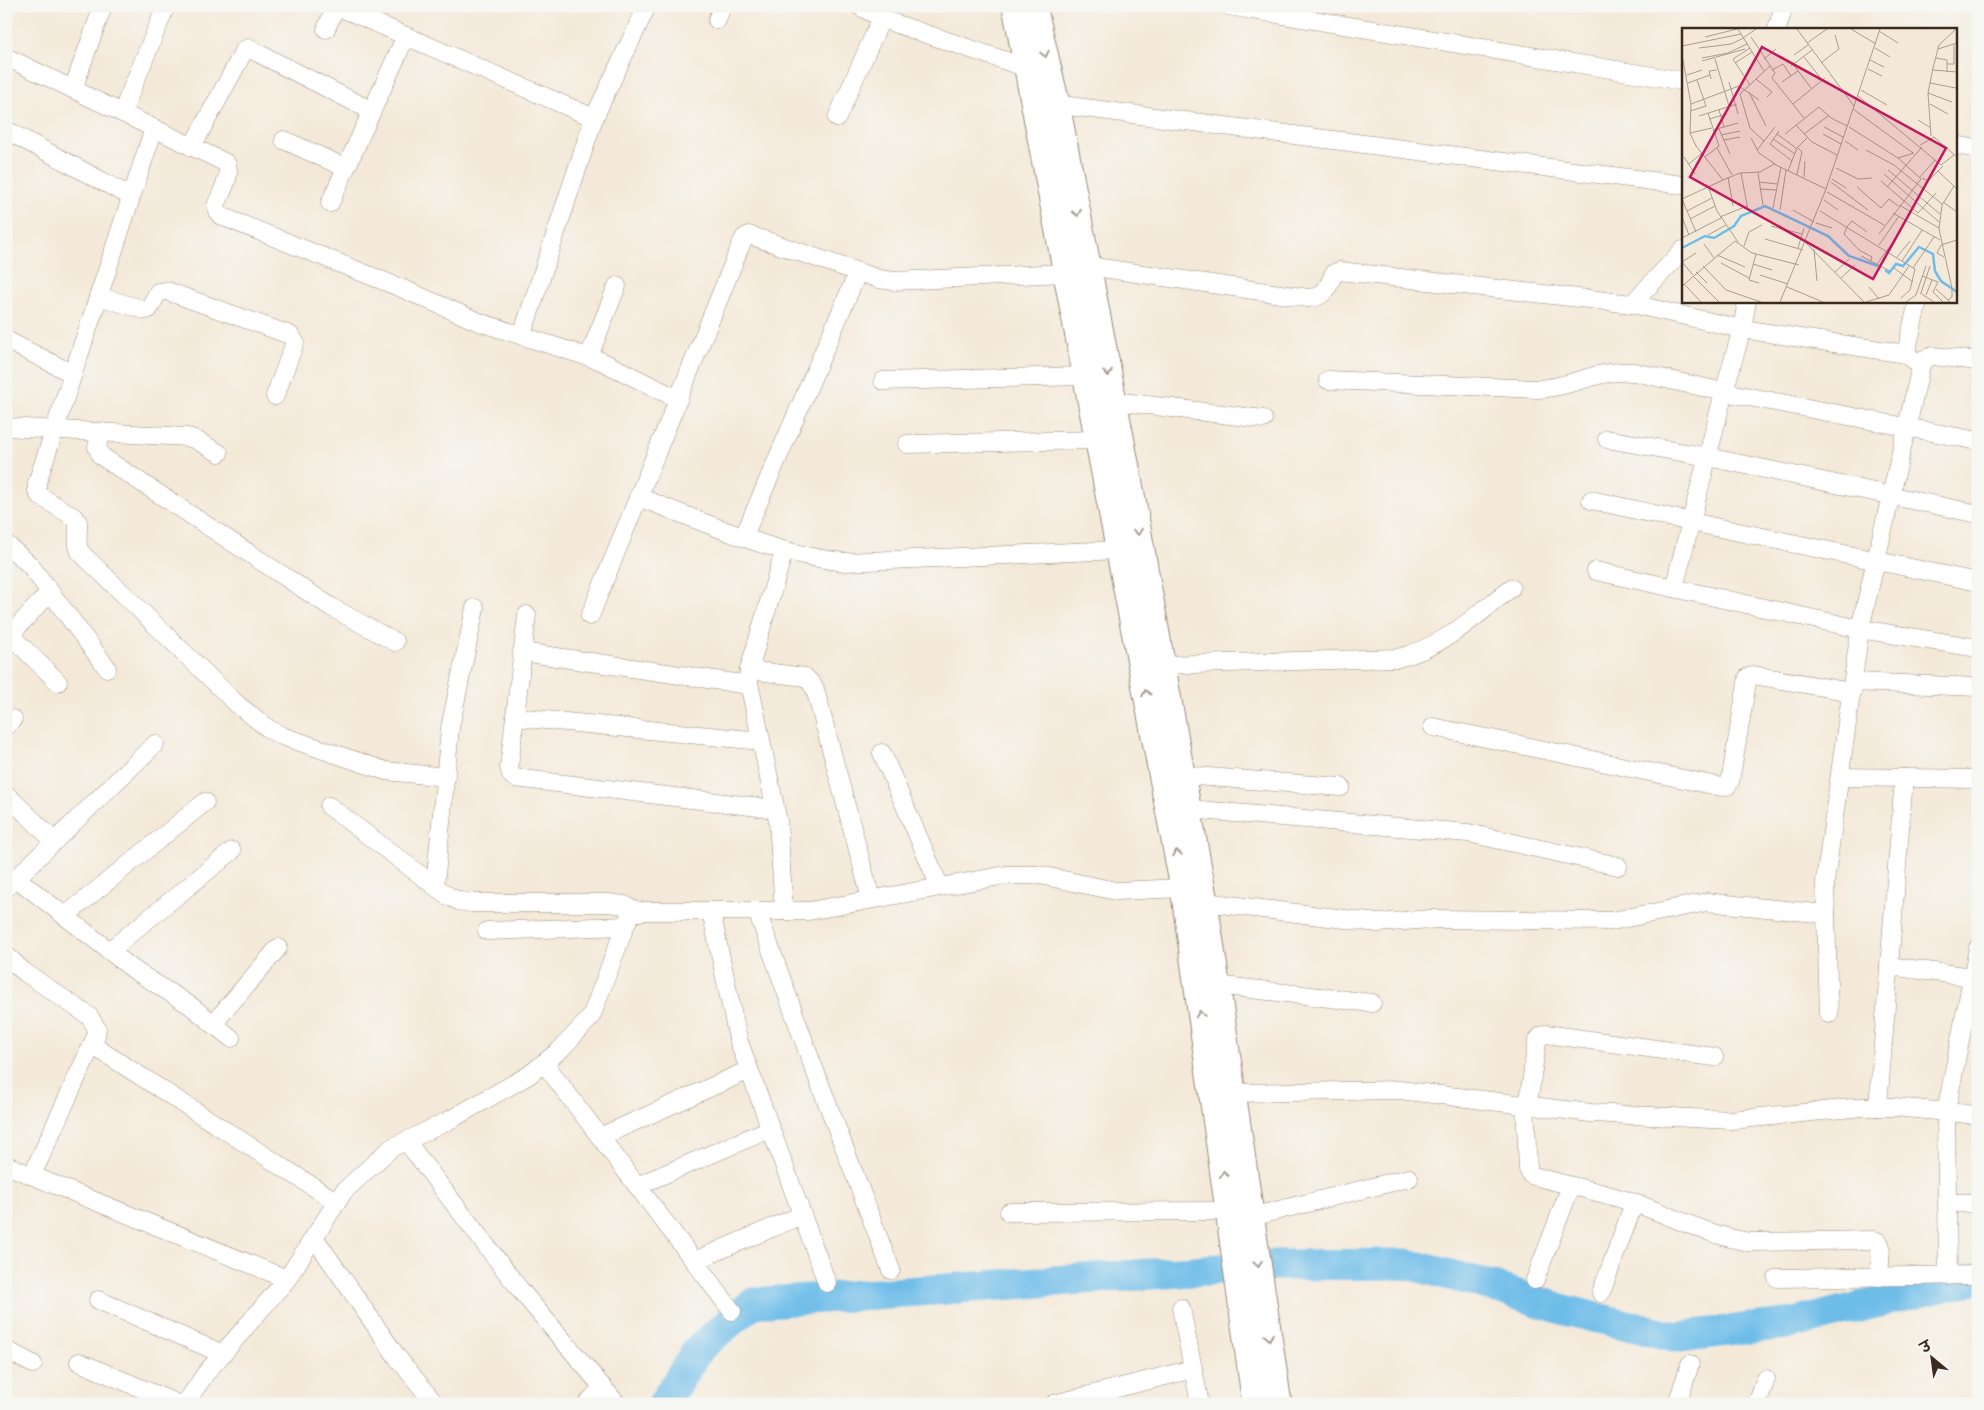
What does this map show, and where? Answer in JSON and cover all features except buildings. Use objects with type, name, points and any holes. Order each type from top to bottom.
[{"type":"main road","points":[[1015,6],[1027,68],[1045,103]]},
{"type":"main road","points":[[1034,6],[1045,103],[1077,269],[1114,400],[1205,902],[1232,1093],[1242,1227]]},
{"type":"main road","points":[[1077,269],[1086,376],[1183,888],[1242,1227],[1250,1290],[1255,1404]]},
{"type":"main road","points":[[1250,1290],[1279,1404]]},
{"type":"street","points":[[73,89],[103,6]]},
{"type":"street","points":[[122,113],[166,6]]},
{"type":"street","points":[[326,29],[336,6],[594,118]]},
{"type":"street","points":[[522,335],[594,118],[647,6]]},
{"type":"street","points":[[859,6],[882,17],[1027,68]]},
{"type":"street","points":[[1228,6],[1682,81]]},
{"type":"street","points":[[1777,28],[1784,6]]},
{"type":"street","points":[[837,118],[882,17]]},
{"type":"street","points":[[330,203],[406,36]]},
{"type":"street","points":[[192,146],[244,51],[248,48],[372,111]]},
{"type":"street","points":[[6,57],[226,163],[229,168],[228,175],[216,206],[217,212],[221,216],[401,288],[479,322],[589,356],[678,399]]},
{"type":"street","points":[[1045,103],[1682,185]]},
{"type":"street","points":[[154,128],[130,196],[37,483],[37,491],[40,496],[74,517],[78,522],[77,546],[80,552],[238,705],[269,729],[282,736],[386,771],[446,777]]},
{"type":"street","points":[[6,130],[130,196]]},
{"type":"street","points":[[284,140],[346,168]]},
{"type":"street","points":[[1956,145],[1978,149]]},
{"type":"street","points":[[590,616],[742,242],[749,235],[879,279],[894,282],[1077,269],[1308,298],[1322,296],[1327,290],[1334,273],[1339,271],[1632,304],[1742,329],[1911,358],[1932,356],[1978,361]]},
{"type":"street","points":[[1632,304],[1682,251]]},
{"type":"street","points":[[744,536],[858,272]]},
{"type":"street","points":[[589,356],[617,286]]},
{"type":"street","points":[[98,296],[146,310],[149,309],[158,292],[167,291],[290,335],[295,342],[275,396]]},
{"type":"street","points":[[1674,588],[1742,329],[1747,302]]},
{"type":"street","points":[[1911,358],[1918,302]]},
{"type":"street","points":[[6,340],[73,374]]},
{"type":"street","points":[[1830,1014],[1826,875],[1860,629],[1921,366],[1911,358]]},
{"type":"street","points":[[1328,380],[1538,389],[1553,388],[1606,372],[1634,372],[1724,392],[1978,441]]},
{"type":"street","points":[[884,381],[1086,376]]},
{"type":"street","points":[[1114,400],[1263,419]]},
{"type":"street","points":[[6,427],[187,437],[219,453]]},
{"type":"street","points":[[102,432],[98,447],[101,456],[332,607],[395,642]]},
{"type":"street","points":[[1607,439],[1708,457],[1890,497],[1978,514]]},
{"type":"street","points":[[906,444],[1098,440]]},
{"type":"street","points":[[638,497],[784,551],[818,560],[845,562],[1120,550]]},
{"type":"street","points":[[1591,500],[1978,582]]},
{"type":"street","points":[[6,544],[30,564],[107,668]]},
{"type":"street","points":[[784,551],[749,677],[780,838],[784,910]]},
{"type":"street","points":[[1596,571],[1860,629],[1978,648]]},
{"type":"street","points":[[1162,665],[1398,658],[1419,653],[1440,642],[1511,588]]},
{"type":"street","points":[[50,592],[8,637],[58,682]]},
{"type":"street","points":[[435,886],[452,715],[476,608]]},
{"type":"street","points":[[527,616],[509,771],[515,778],[775,809]]},
{"type":"street","points":[[522,652],[749,677],[805,677],[815,689],[871,899]]},
{"type":"street","points":[[1433,727],[1722,787],[1727,786],[1730,782],[1748,676],[1753,675],[1853,687],[1978,687]]},
{"type":"street","points":[[515,717],[761,741]]},
{"type":"street","points":[[155,744],[11,883],[65,916],[134,970],[191,1006],[232,1038]]},
{"type":"street","points":[[882,753],[940,886]]},
{"type":"street","points":[[1182,775],[1341,787]]},
{"type":"street","points":[[1840,777],[1978,779]]},
{"type":"street","points":[[1878,1107],[1904,778]]},
{"type":"street","points":[[6,794],[54,841]]},
{"type":"street","points":[[65,916],[205,802]]},
{"type":"street","points":[[329,806],[448,896],[459,901],[471,903],[608,903],[624,905],[639,912]]},
{"type":"street","points":[[1188,809],[1468,833],[1618,866]]},
{"type":"street","points":[[109,951],[232,850]]},
{"type":"street","points":[[78,1362],[185,1403],[206,1373],[288,1279],[344,1191],[391,1148],[446,1122],[529,1075],[560,1050],[591,1017],[627,921],[634,913],[809,910],[940,886],[1006,875],[1024,874],[1040,875],[1116,891],[1183,888]]},
{"type":"street","points":[[1205,902],[1378,923],[1431,918],[1612,921],[1706,902],[1826,914]]},
{"type":"street","points":[[711,911],[738,1039],[827,1283]]},
{"type":"street","points":[[757,911],[810,1058],[891,1270]]},
{"type":"street","points":[[487,931],[625,926]]},
{"type":"street","points":[[214,1024],[278,948]]},
{"type":"street","points":[[1948,1276],[1946,1112],[1978,948]]},
{"type":"street","points":[[6,955],[24,971],[89,1016],[97,1029],[92,1045],[32,1175]]},
{"type":"street","points":[[1889,966],[1972,976]]},
{"type":"street","points":[[1216,985],[1372,1003]]},
{"type":"street","points":[[1714,1057],[1550,1033],[1541,1036],[1537,1041],[1526,1105],[1528,1169],[1531,1175],[1634,1203],[1713,1234],[1731,1239],[1749,1242],[1874,1240],[1879,1242],[1881,1246],[1880,1277]]},
{"type":"street","points":[[92,1045],[336,1202]]},
{"type":"street","points":[[544,1063],[732,1311]]},
{"type":"street","points":[[600,1137],[749,1070]]},
{"type":"street","points":[[1232,1093],[1399,1090],[1591,1114],[1731,1120],[1834,1109],[1878,1107],[1978,1115]]},
{"type":"street","points":[[637,1186],[770,1129]]},
{"type":"street","points":[[406,1141],[521,1291],[618,1404]]},
{"type":"street","points":[[6,1165],[288,1279]]},
{"type":"street","points":[[1008,1212],[1242,1227],[1409,1178]]},
{"type":"street","points":[[1535,1280],[1571,1186]]},
{"type":"street","points":[[1601,1293],[1634,1203]]},
{"type":"street","points":[[1947,1203],[1978,1203]]},
{"type":"street","points":[[694,1261],[802,1215]]},
{"type":"street","points":[[314,1237],[398,1356],[435,1404]]},
{"type":"street","points":[[1777,1278],[1978,1275]]},
{"type":"street","points":[[98,1300],[223,1354]]},
{"type":"street","points":[[1181,1308],[1200,1404]]},
{"type":"street","points":[[6,1350],[33,1364]]},
{"type":"street","points":[[1677,1404],[1690,1364]]},
{"type":"street","points":[[1054,1404],[1193,1369]]},
{"type":"street","points":[[1758,1404],[1766,1379]]},
{"type":"street","points":[[587,1404],[603,1387]]},
{"type":"waterway","points":[[663,1404],[699,1348],[753,1303],[1275,1265],[1407,1264],[1478,1282],[1568,1311],[1678,1337],[1794,1323],[1978,1278]]}]
